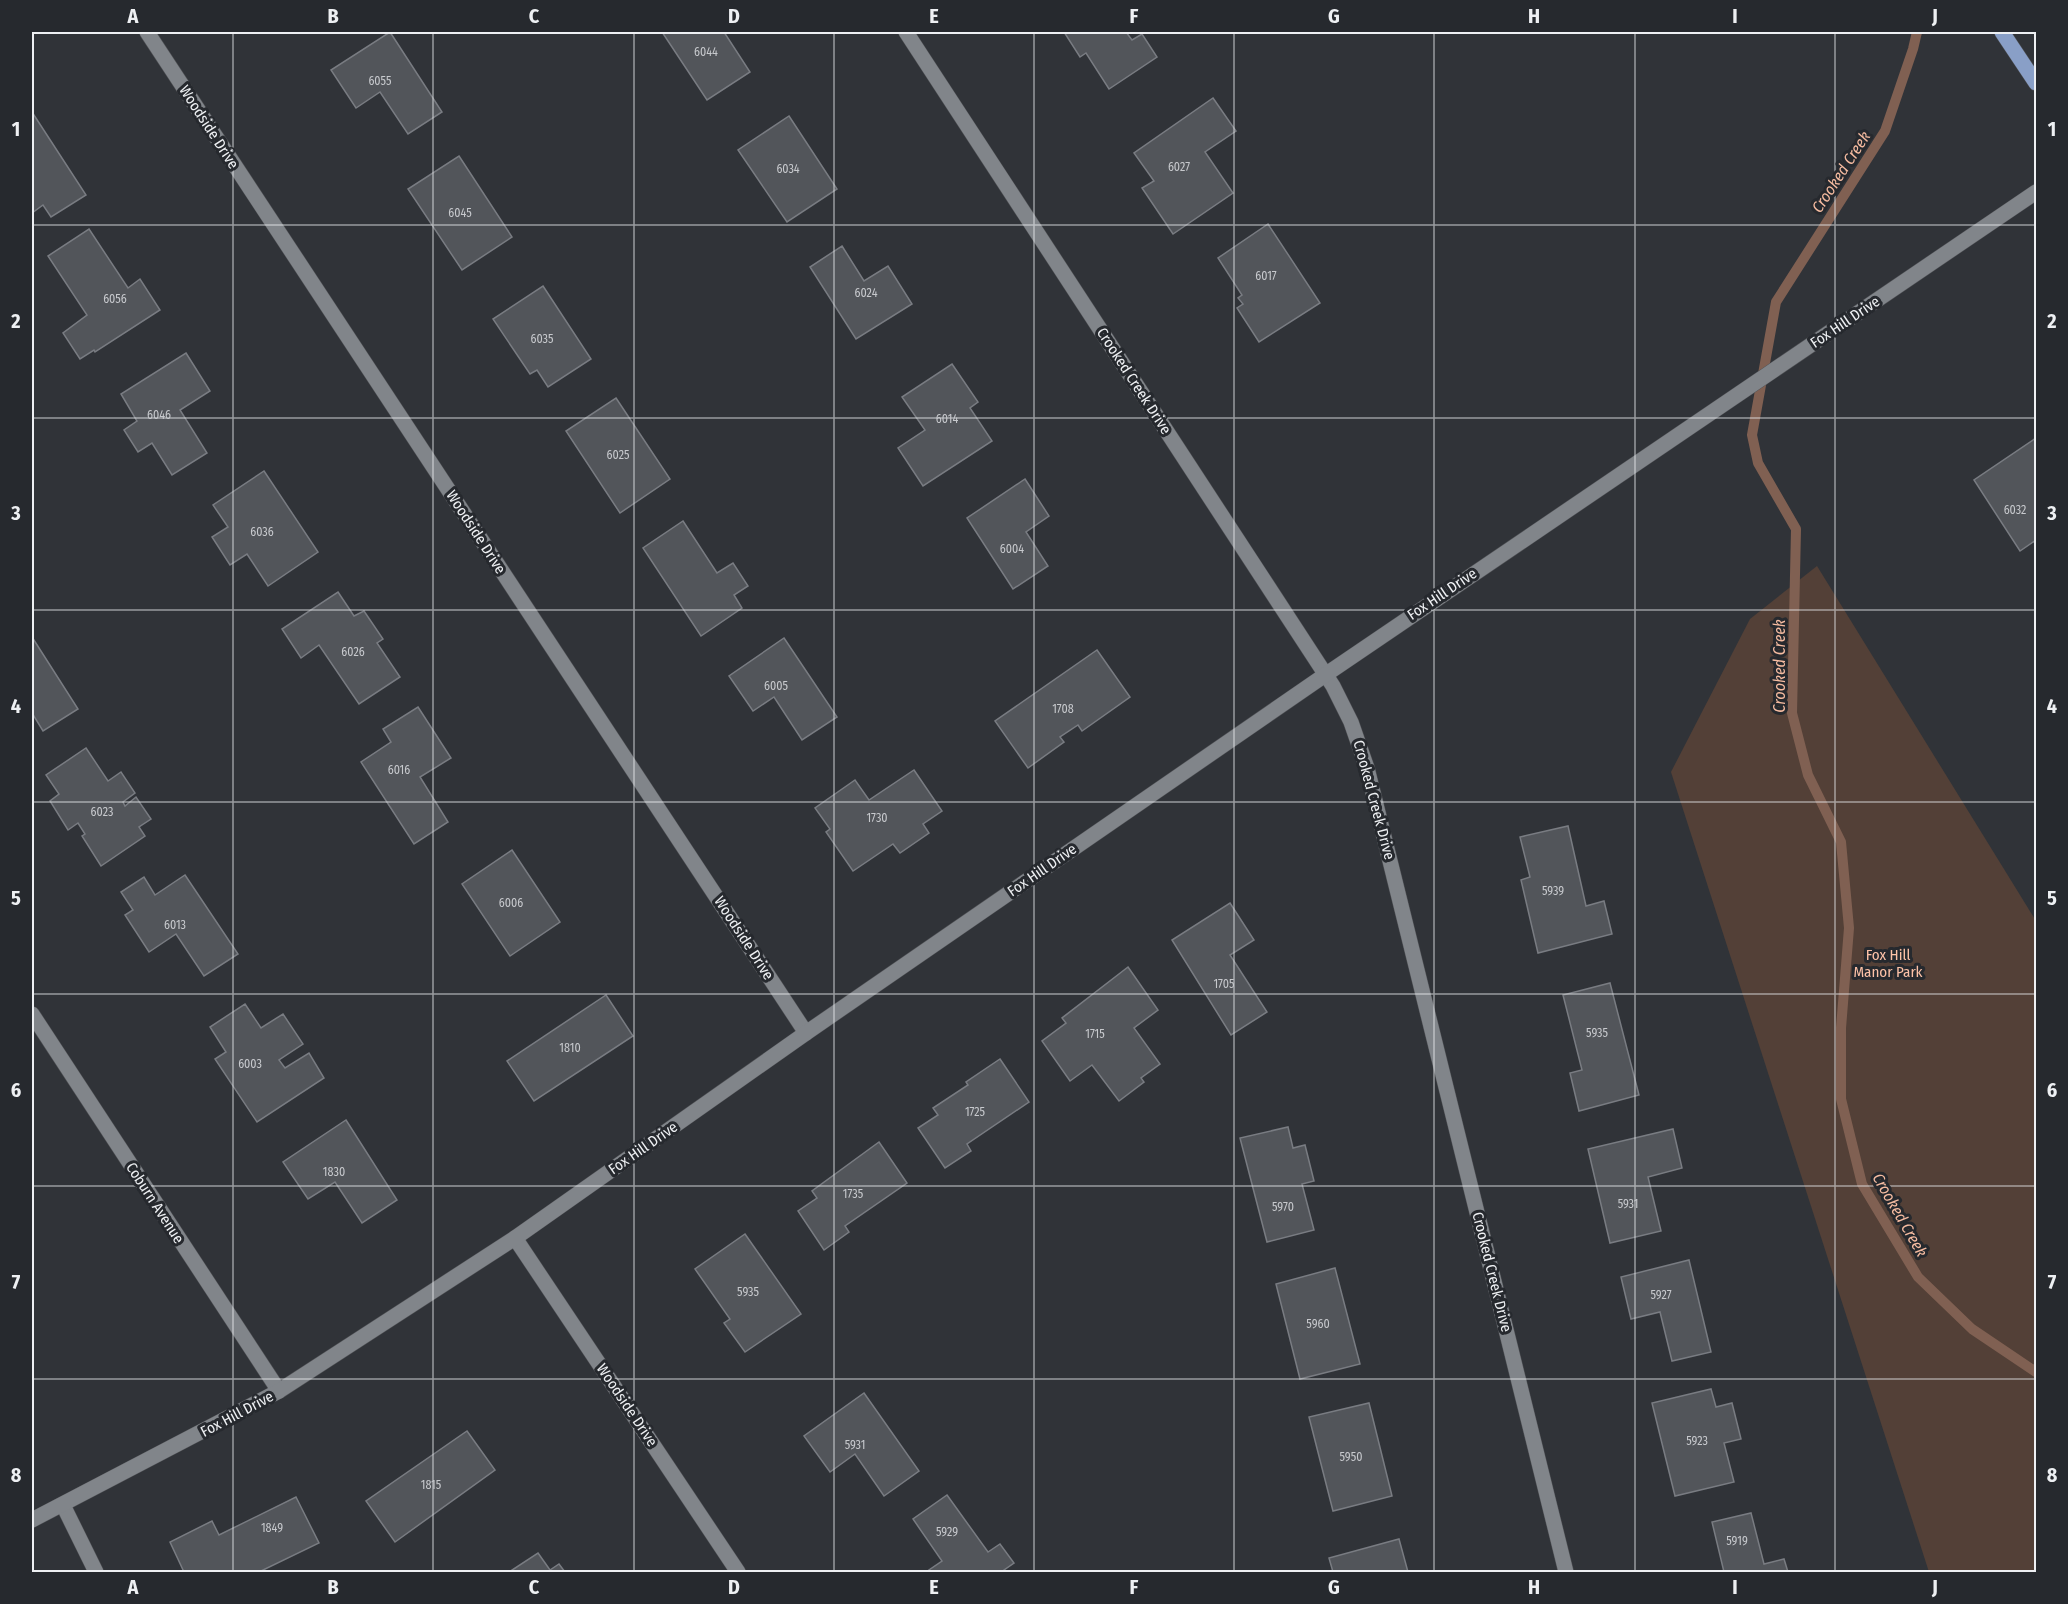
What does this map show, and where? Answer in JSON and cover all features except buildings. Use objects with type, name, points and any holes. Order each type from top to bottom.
[{"type":"main road","points":[[2003,33],[2037,83]]},
{"type":"street","name":"Woodside Drive","points":[[147,32],[806,1034]]},
{"type":"street","name":"Crooked Creek Drive","points":[[906,32],[1325,675],[1351,722],[1367,768],[1566,1572]]},
{"type":"street","name":"Fox Hill Drive","points":[[32,1520],[279,1391],[515,1238],[1325,675],[2037,192]]},
{"type":"street","name":"Coburn Avenue","points":[[32,1014],[279,1391]]},
{"type":"street","name":"Woodside Drive","points":[[515,1238],[738,1572]]},
{"type":"street","points":[[63,1505],[96,1572]]},
{"type":"green space","name":"Fox Hill Manor Park","points":[[1817,566],[2036,921],[2036,1572],[1929,1572],[1671,772],[1750,619]]},
{"type":"waterway","name":"Crooked Creek","points":[[1917,32],[1885,131],[1776,302],[1752,435],[1758,463],[1796,529],[1792,713],[1808,775],[1841,842],[1849,928],[1841,1028],[1841,1099],[1862,1184],[1918,1277],[1972,1329],[2036,1372]]}]
